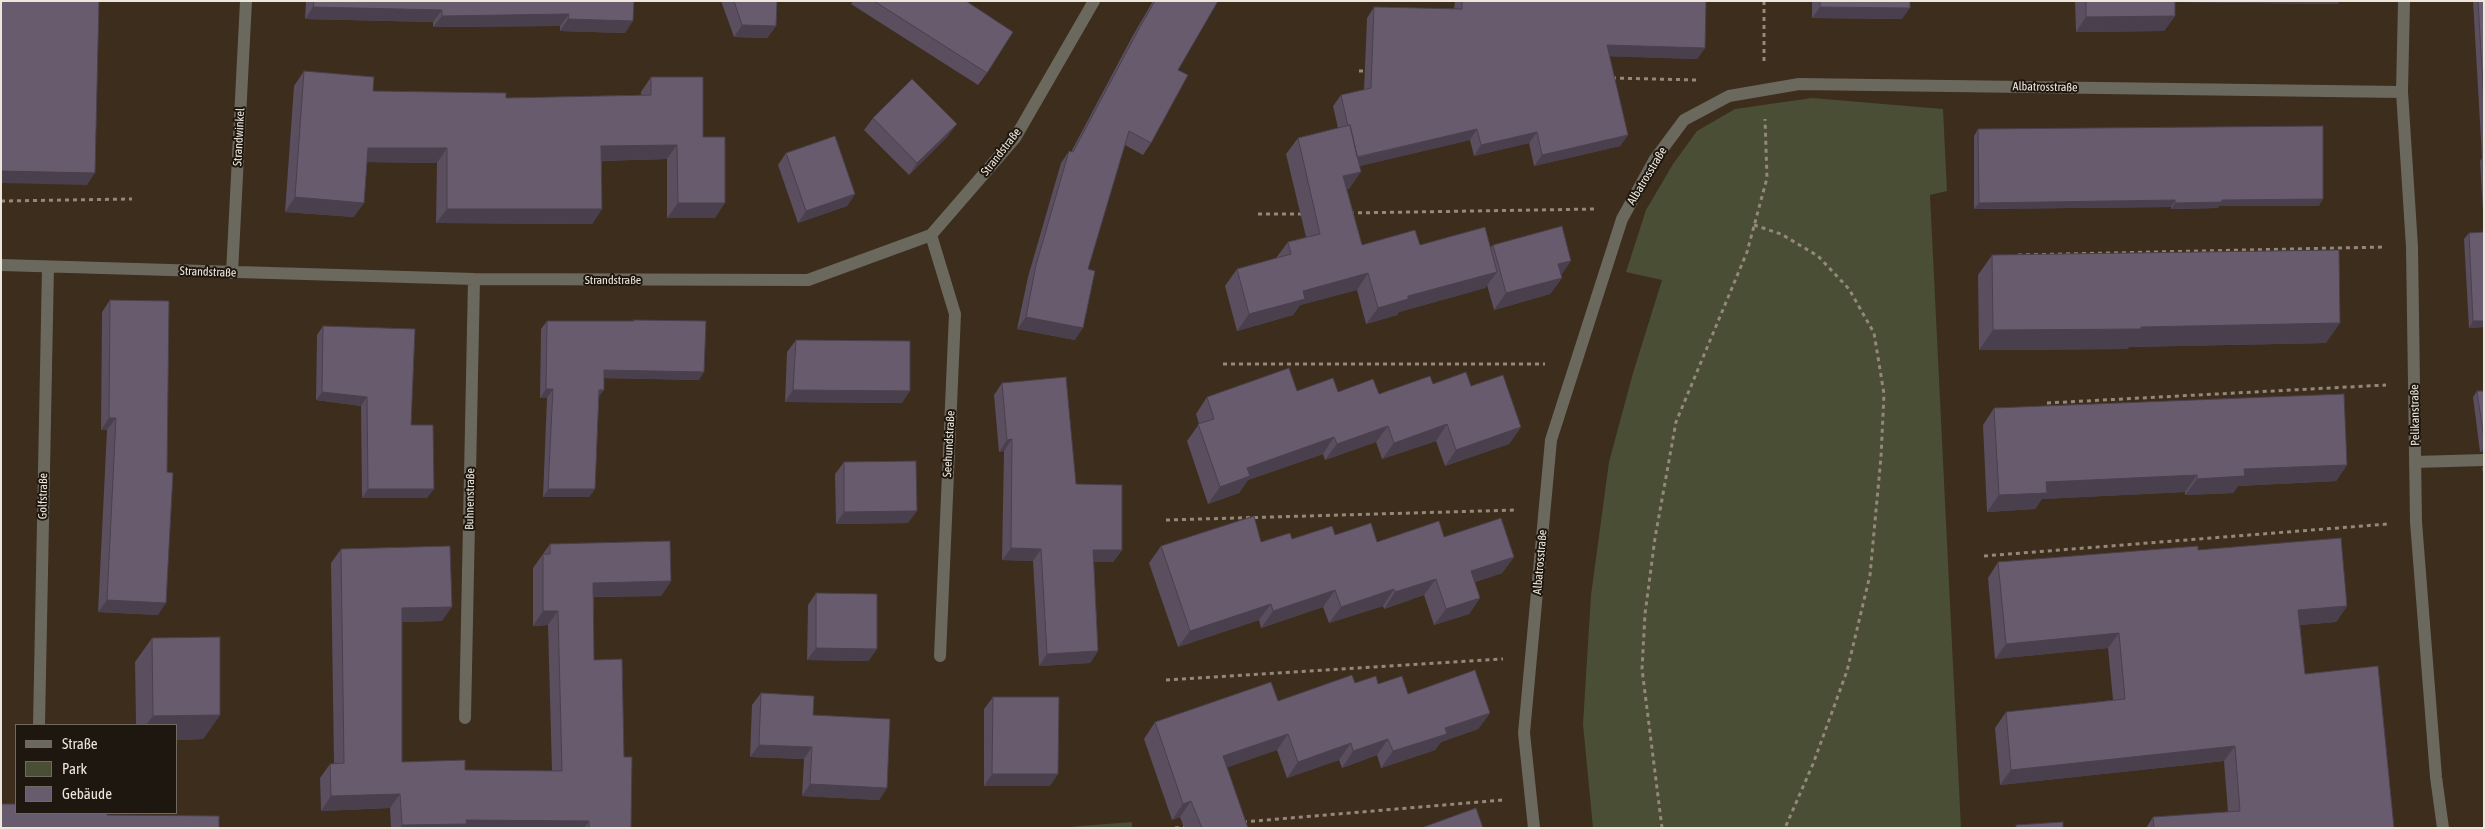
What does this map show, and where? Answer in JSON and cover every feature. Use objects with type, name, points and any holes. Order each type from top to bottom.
[{"type":"street","name":"Strandwinkel","points":[[232,273],[246,1]]},
{"type":"street","name":"Strandstraße","points":[[1,265],[474,280],[808,280],[931,235],[1015,138],[1094,1]]},
{"type":"street","name":"Pelikanstraße","points":[[2404,1],[2402,92],[2412,247],[2416,522],[2436,777],[2443,828]]},
{"type":"street","name":"Albatrosstraße","points":[[1534,828],[1524,733],[1551,440],[1627,209],[1655,158],[1684,120],[1729,96],[1799,84],[2402,92]]},
{"type":"street","name":"Seehundstraße","points":[[931,235],[955,314],[940,656]]},
{"type":"street","name":"Golfstraße","points":[[39,724],[48,267]]},
{"type":"street","name":"Buhnenstraße","points":[[465,718],[474,280]]},
{"type":"street","points":[[2415,462],[2484,460]]},
{"type":"path","points":[[1662,828],[1642,669],[1645,614],[1655,538],[1676,422],[1747,252],[1767,178],[1763,89],[1764,1]]},
{"type":"path","points":[[1359,71],[1369,71]]},
{"type":"path","points":[[1606,77],[1705,80],[1729,96]]},
{"type":"path","points":[[1,201],[132,199]]},
{"type":"path","points":[[1348,213],[1627,209]]},
{"type":"path","points":[[1258,214],[1308,214]]},
{"type":"path","points":[[1754,225],[1781,234],[1818,256],[1849,289],[1874,333],[1884,394],[1881,458],[1870,575],[1847,670],[1813,764],[1785,828]]},
{"type":"path","points":[[2018,254],[2412,247]]},
{"type":"path","points":[[1223,364],[1576,364]]},
{"type":"path","points":[[2047,403],[2414,383]]},
{"type":"path","points":[[1166,520],[1545,510]]},
{"type":"path","points":[[1984,556],[2416,522]]},
{"type":"path","points":[[1166,680],[1532,657]]},
{"type":"path","points":[[1235,823],[1531,797]]},
{"type":"path","points":[[1176,828],[1195,826]]},
{"type":"green space","points":[[1812,98],[1943,109],[1947,191],[1930,195],[1961,828],[1593,828],[1583,724],[1591,595],[1609,462],[1633,373],[1662,280],[1626,272],[1646,210],[1673,164],[1697,131],[1735,109]]},
{"type":"green space","points":[[1132,822],[1132,828],[1055,828]]},
{"type":"building","points":[[1,1],[99,1],[95,173],[1,171]]},
{"type":"building","points":[[314,1],[634,1],[633,21],[568,19],[569,14],[442,16],[442,10],[313,7]]},
{"type":"building","points":[[734,1],[777,1],[776,26],[742,25]]},
{"type":"building","points":[[874,1],[966,1],[1013,32],[987,73]]},
{"type":"building","points":[[1155,1],[1218,1],[1178,70],[1188,75],[1151,143],[1129,131],[1088,269],[1095,271],[1083,328],[1026,317],[1036,265],[1069,151],[1073,152]]},
{"type":"building","points":[[1462,1],[1706,1],[1705,48],[1607,45],[1628,135],[1542,155],[1537,132],[1481,145],[1477,129],[1357,157],[1341,95],[1371,88],[1374,7],[1462,9]]},
{"type":"building","points":[[1820,1],[1910,1],[1910,8],[1820,7]]},
{"type":"building","points":[[2086,1],[2175,1],[2175,16],[2086,17]]},
{"type":"building","points":[[2478,1],[2484,1],[2484,103]]},
{"type":"building","points":[[304,71],[374,77],[373,91],[506,93],[506,98],[651,95],[651,77],[703,77],[703,137],[725,137],[725,203],[678,203],[677,145],[601,146],[602,209],[447,209],[447,148],[368,148],[364,203],[295,197]]},
{"type":"building","points":[[912,79],[957,124],[917,163],[873,118]]},
{"type":"building","points":[[1350,125],[1361,172],[1343,176],[1362,245],[1415,230],[1420,245],[1485,227],[1497,272],[1408,296],[1408,299],[1378,308],[1368,273],[1303,291],[1305,299],[1249,314],[1237,269],[1291,254],[1288,242],[1320,234],[1298,138]]},
{"type":"building","points":[[2323,126],[2323,199],[2222,200],[2222,202],[2175,203],[2175,200],[1979,203],[1978,129]]},
{"type":"building","points":[[835,136],[855,194],[806,211],[786,153]]},
{"type":"building","points":[[1562,226],[1571,261],[1558,264],[1562,278],[1506,293],[1493,245]]},
{"type":"building","points":[[2484,232],[2484,321],[2473,321],[2469,233]]},
{"type":"building","points":[[2339,250],[2340,323],[2141,327],[2141,329],[1993,330],[1992,255]]},
{"type":"building","points":[[110,300],[169,301],[167,472],[173,473],[166,603],[107,600],[116,418],[109,418]]},
{"type":"building","points":[[547,321],[706,321],[704,372],[604,370],[604,390],[599,390],[595,489],[548,489],[553,389],[546,389]]},
{"type":"building","points":[[323,326],[415,329],[411,425],[433,425],[434,489],[368,489],[367,397],[322,392]]},
{"type":"building","points":[[796,340],[910,341],[910,391],[793,390]]},
{"type":"building","points":[[1289,368],[1297,391],[1333,378],[1338,392],[1373,379],[1379,394],[1430,376],[1433,384],[1466,372],[1471,386],[1503,375],[1521,427],[1456,450],[1447,424],[1394,443],[1388,426],[1337,444],[1334,437],[1247,468],[1250,476],[1220,487],[1198,424],[1214,419],[1207,397]]},
{"type":"building","points":[[1066,377],[1076,484],[1122,485],[1122,550],[1093,550],[1098,651],[1047,654],[1041,549],[1011,548],[1012,439],[1007,440],[1002,383]]},
{"type":"building","points":[[2477,391],[2484,391],[2484,439]]},
{"type":"building","points":[[2344,394],[2347,465],[2244,469],[2245,476],[2197,479],[2197,475],[2046,482],[2047,493],[1999,495],[1994,408]]},
{"type":"building","points":[[916,461],[917,511],[844,512],[844,462]]},
{"type":"building","points":[[1254,516],[1261,542],[1290,533],[1292,539],[1332,526],[1335,535],[1371,523],[1377,542],[1439,521],[1444,537],[1501,518],[1514,557],[1471,571],[1480,598],[1446,609],[1436,579],[1395,592],[1394,589],[1341,607],[1335,590],[1273,611],[1271,604],[1190,631],[1161,546]]},
{"type":"building","points":[[2341,538],[2347,606],[2298,610],[2305,674],[2378,666],[2394,828],[2154,828],[2153,817],[2240,811],[2235,746],[2011,770],[2006,712],[2125,699],[2119,633],[2006,644],[1998,562],[2198,546],[2198,550]]},
{"type":"building","points":[[670,541],[671,581],[593,583],[594,660],[622,659],[624,757],[632,757],[631,828],[589,828],[589,821],[466,820],[467,824],[402,825],[400,794],[331,796],[330,764],[344,763],[341,549],[450,546],[452,607],[402,608],[402,762],[465,760],[465,770],[562,771],[558,611],[543,611],[543,554],[550,554],[550,544]]},
{"type":"building","points":[[816,593],[877,594],[877,649],[816,648]]},
{"type":"building","points":[[220,637],[220,715],[153,716],[152,638]]},
{"type":"building","points":[[1475,670],[1490,713],[1445,728],[1447,734],[1393,751],[1388,739],[1353,751],[1351,743],[1298,762],[1288,734],[1223,756],[1248,828],[1202,828],[1191,801],[1183,804],[1155,722],[1271,682],[1278,701],[1352,675],[1355,683],[1376,676],[1378,684],[1402,676],[1408,694]]},
{"type":"building","points":[[761,693],[814,696],[813,715],[890,719],[887,788],[810,784],[812,747],[759,745]]},
{"type":"building","points":[[993,697],[1059,697],[1058,774],[992,774]]},
{"type":"building","points":[[1,804],[15,804],[15,814],[219,816],[219,828],[1,828]]},
{"type":"building","points":[[1476,808],[1483,828],[1421,828]]},
{"type":"building","points":[[2063,822],[2063,828],[2016,828],[2016,825]]}]
